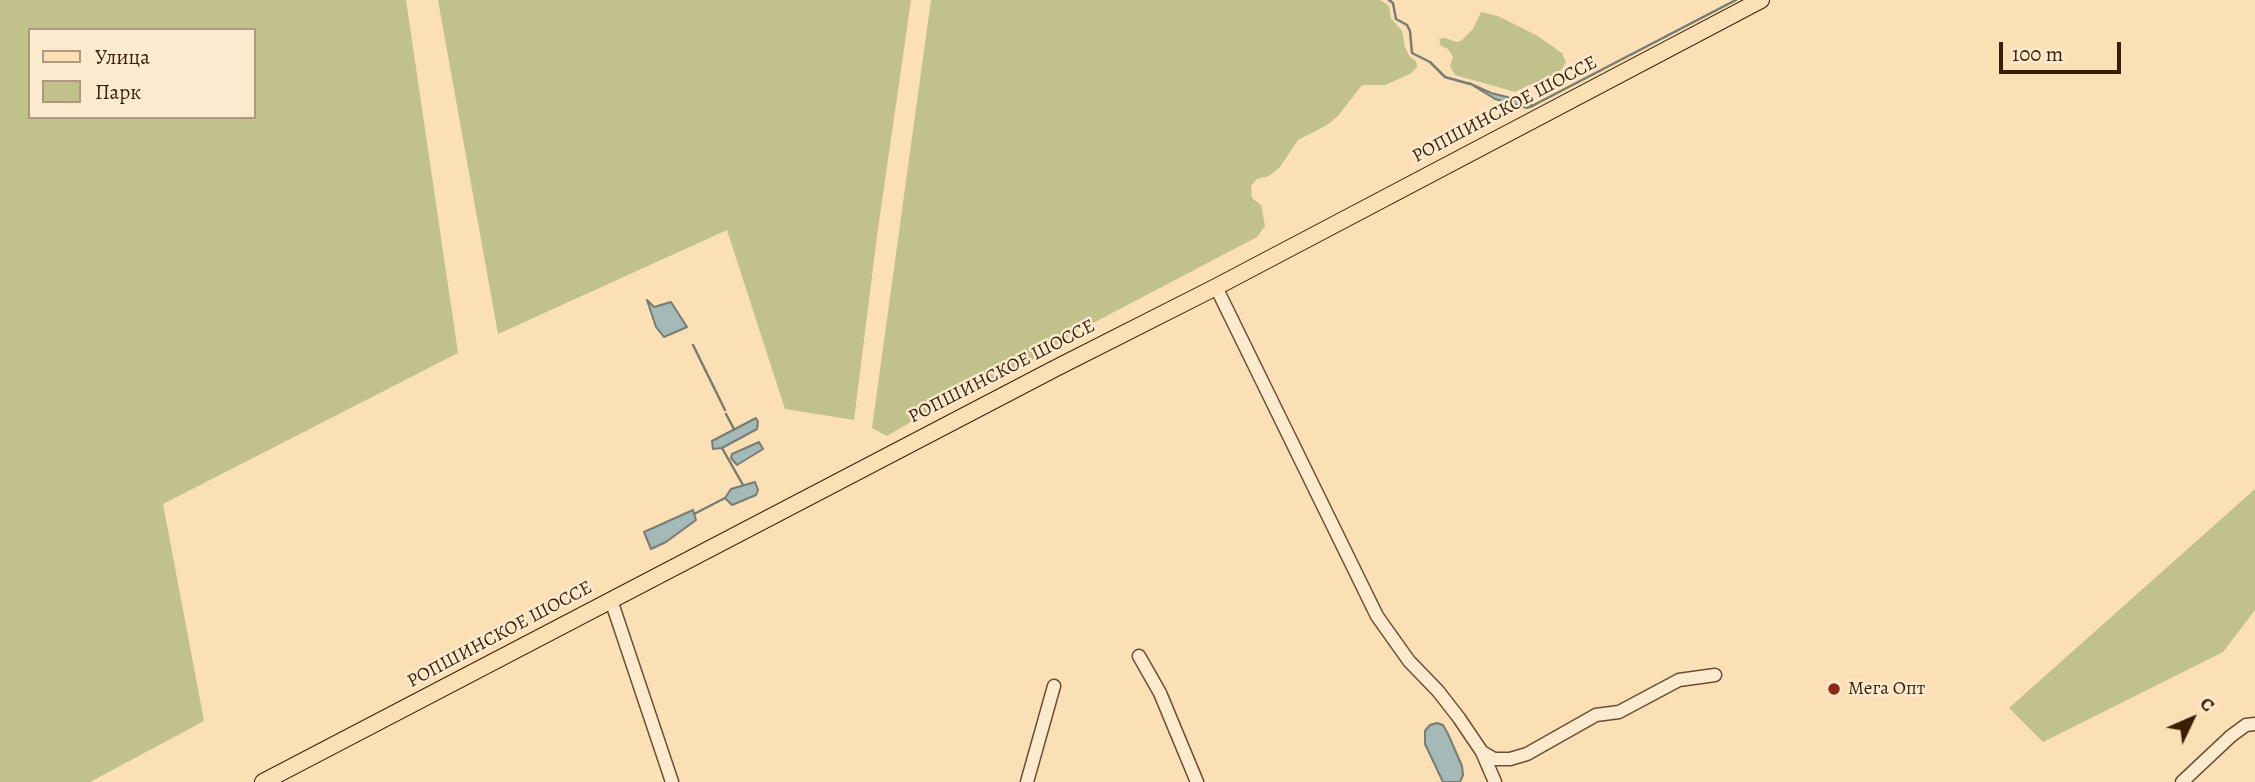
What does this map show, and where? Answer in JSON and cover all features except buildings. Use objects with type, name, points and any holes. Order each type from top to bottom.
[{"type":"main road","name":"РОПШИНСКОЕ ШОССЕ","points":[[263,782],[1216,287],[1761,0]]},
{"type":"street","points":[[1216,287],[1377,616],[1409,661],[1438,691],[1482,752],[1495,782]]},
{"type":"street","points":[[611,600],[672,782]]},
{"type":"street","points":[[1139,656],[1160,693],[1196,782]]},
{"type":"street","points":[[1482,752],[1494,759],[1510,759],[1527,754],[1596,715],[1619,712],[1679,680],[1715,675]]},
{"type":"street","points":[[1027,782],[1054,686]]},
{"type":"street","points":[[2182,782],[2231,736],[2246,725],[2255,724]]},
{"type":"green space","points":[[0,0],[406,0],[458,353],[163,504],[204,721],[90,782],[0,782]]},
{"type":"green space","points":[[438,0],[911,0],[854,420],[785,409],[727,230],[498,334]]},
{"type":"green space","points":[[931,0],[1380,0],[1389,6],[1391,18],[1402,31],[1405,47],[1410,57],[1416,61],[1417,67],[1410,74],[1385,85],[1362,85],[1338,116],[1298,140],[1280,167],[1269,176],[1257,179],[1251,186],[1252,198],[1261,205],[1265,226],[1257,237],[1076,332],[1015,371],[965,390],[887,436],[872,428]]},
{"type":"green space","points":[[1481,12],[1498,16],[1536,35],[1562,53],[1566,62],[1552,84],[1544,89],[1531,84],[1515,92],[1455,75],[1450,66],[1453,57],[1448,49],[1441,46],[1439,39],[1461,41],[1473,29]]},
{"type":"green space","points":[[2255,489],[2255,610],[2223,652],[2043,742],[2009,708]]},
{"type":"water","points":[[1469,83],[1533,106],[1527,108],[1495,99]]},
{"type":"water","points":[[647,300],[654,307],[671,302],[687,327],[664,337],[656,327]]},
{"type":"water","points":[[756,418],[757,429],[722,448],[713,449],[712,441]]},
{"type":"water","points":[[759,442],[763,449],[737,465],[731,458],[732,454]]},
{"type":"water","points":[[755,482],[758,490],[756,495],[732,505],[725,498],[731,489]]},
{"type":"water","points":[[693,510],[696,520],[666,542],[651,549],[644,532]]},
{"type":"water","points":[[1430,725],[1443,725],[1462,766],[1463,775],[1460,782],[1443,782],[1425,744],[1425,731]]},
{"type":"waterway","points":[[1389,0],[1393,3],[1396,19],[1407,25],[1410,31],[1412,53],[1430,62],[1445,77],[1470,84]]},
{"type":"waterway","points":[[1532,106],[1736,0]]},
{"type":"waterway","points":[[693,345],[725,410]]},
{"type":"waterway","points":[[726,414],[734,429]]},
{"type":"waterway","points":[[722,448],[743,485]]},
{"type":"waterway","points":[[694,514],[725,498]]},
{"type":"place","name":"Мега Опт","points":[[1834,689]]}]
